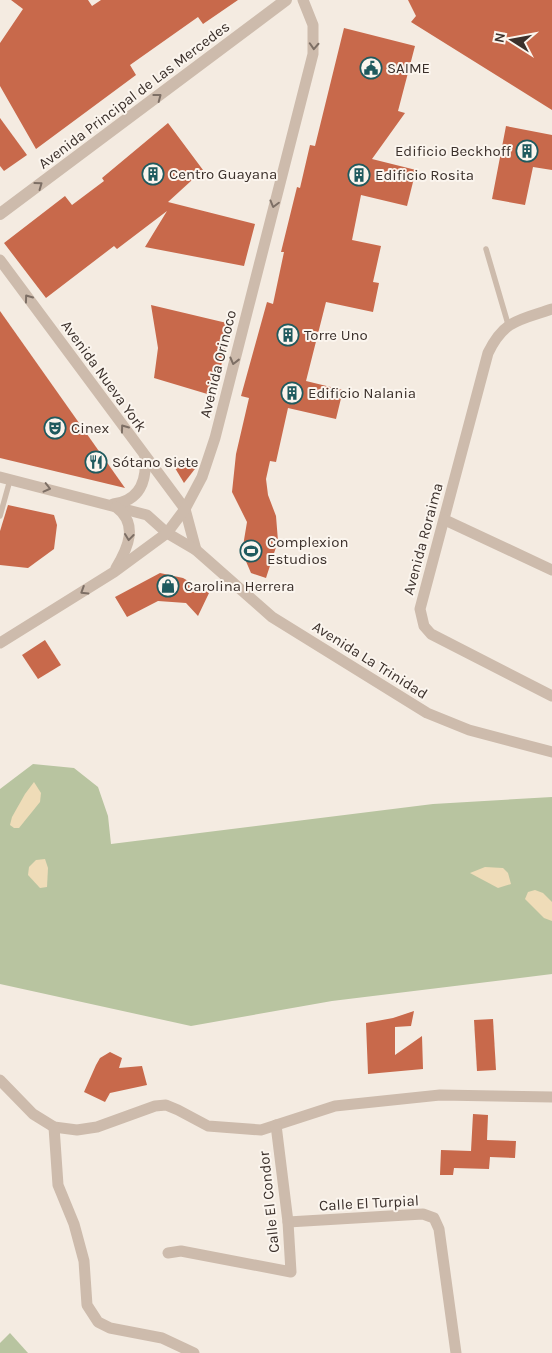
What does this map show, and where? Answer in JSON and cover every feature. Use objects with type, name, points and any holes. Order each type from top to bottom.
[{"type":"street","name":"Avenida Principal de Las Mercedes","points":[[0,214],[286,0]]},
{"type":"street","name":"Avenida Orinoco","points":[[0,643],[114,572],[167,533],[185,509],[202,476],[215,438],[313,54],[312,25],[307,5],[302,0]]},
{"type":"street","name":"Avenida Nueva York","points":[[0,260],[185,509]]},
{"type":"street","points":[[508,324],[552,309]]},
{"type":"street","name":"Avenida Roraima","points":[[508,324],[495,339],[488,353],[420,609],[424,626],[431,634],[552,696]]},
{"type":"street","points":[[113,504],[125,501],[138,493],[145,478],[145,457]]},
{"type":"street","name":"Avenida La Trinidad","points":[[5,478],[113,504],[147,515],[167,533],[196,550],[272,617],[427,713],[469,730],[552,752]]},
{"type":"street","points":[[113,504],[122,511],[130,527],[128,545],[114,572]]},
{"type":"street","points":[[185,509],[196,550]]},
{"type":"street","points":[[445,520],[552,570]]},
{"type":"street","points":[[0,1080],[33,1114],[54,1127],[77,1130],[97,1127],[155,1106],[166,1105],[208,1126],[261,1130],[335,1106],[440,1094],[552,1097]]},
{"type":"street","name":"Calle El Condor","points":[[168,1252],[181,1251],[290,1272],[288,1222],[276,1125]]},
{"type":"street","points":[[54,1127],[58,1185],[74,1224],[84,1261],[87,1305],[98,1322],[110,1328],[162,1338],[194,1353]]},
{"type":"street","name":"Calle El Turpial","points":[[288,1222],[423,1214],[434,1218],[440,1229],[456,1353]]},
{"type":"lane","points":[[486,250],[508,324]]},
{"type":"lane","points":[[0,516],[5,478]]},
{"type":"green space","points":[[33,764],[74,768],[98,787],[108,816],[111,844],[433,804],[552,797],[552,974],[332,1001],[191,1026],[0,984],[0,789]]},
{"type":"green space","points":[[10,1333],[28,1353],[0,1353],[0,1343]]},
{"type":"sand","points":[[34,782],[41,793],[40,802],[19,828],[14,828],[10,825],[12,817]]},
{"type":"sand","points":[[45,859],[48,868],[47,887],[40,888],[28,875],[29,867],[36,860]]},
{"type":"sand","points":[[485,867],[503,868],[508,873],[511,884],[498,888],[470,873]]},
{"type":"sand","points":[[535,890],[543,893],[552,902],[552,921],[544,918],[525,899],[528,892]]},
{"type":"building","points":[[11,0],[88,0],[92,6],[101,0],[238,0],[203,24],[198,17],[130,65],[136,75],[36,149],[0,86],[0,43],[23,9]]},
{"type":"building","points":[[408,0],[552,0],[552,110],[411,22],[416,16]]},
{"type":"building","points":[[344,28],[415,46],[398,111],[405,113],[372,159],[416,170],[407,206],[361,195],[352,240],[381,246],[373,282],[379,283],[373,312],[326,302],[306,381],[343,390],[336,419],[288,408],[276,462],[270,461],[266,479],[268,495],[276,516],[278,541],[266,578],[251,573],[242,552],[247,522],[232,492],[236,454],[249,398],[241,396],[267,302],[273,304],[284,252],[281,252],[297,187],[300,188],[310,145],[315,146]]},
{"type":"building","points":[[0,118],[27,155],[4,171],[0,166]]},
{"type":"building","points":[[168,123],[203,170],[168,202],[255,224],[244,266],[145,247],[167,211],[117,249],[114,246],[46,298],[4,243],[65,196],[72,205],[104,181],[102,178]]},
{"type":"building","name":"Edificio Beckhoff","points":[[506,126],[552,135],[552,170],[533,167],[525,205],[492,199]]},
{"type":"building","points":[[151,305],[231,324],[214,396],[154,378],[158,348]]},
{"type":"building","points":[[0,311],[125,488],[0,458]]},
{"type":"building","points":[[188,459],[198,465],[184,483],[175,468]]},
{"type":"building","points":[[8,505],[54,515],[57,525],[54,549],[28,568],[0,565],[0,531]]},
{"type":"building","points":[[160,573],[183,578],[209,593],[198,616],[186,603],[158,601],[127,617],[115,597]]},
{"type":"building","points":[[45,640],[61,665],[38,679],[22,655]]},
{"type":"building","points":[[414,1011],[411,1026],[395,1027],[395,1055],[422,1036],[423,1069],[368,1074],[366,1023],[393,1018]]},
{"type":"building","points":[[493,1019],[496,1070],[477,1071],[474,1020]]},
{"type":"building","points":[[110,1052],[122,1058],[119,1068],[142,1066],[147,1085],[110,1093],[105,1102],[84,1092],[100,1058]]},
{"type":"building","points":[[473,1114],[488,1115],[487,1140],[516,1141],[515,1158],[490,1157],[489,1169],[454,1168],[453,1175],[440,1175],[441,1150],[471,1151]]},
{"type":"place","name":"SAIME","points":[[371,68]]},
{"type":"place","name":"Edificio Beckhoff","points":[[527,151]]},
{"type":"place","name":"Centro Guayana","points":[[153,174]]},
{"type":"place","name":"Edificio Rosita","points":[[359,175]]},
{"type":"place","name":"Torre Uno","points":[[288,335]]},
{"type":"place","name":"Edificio Nalania","points":[[292,393]]},
{"type":"place","name":"Cinex","points":[[55,428]]},
{"type":"place","name":"Sótano Siete","points":[[96,462]]},
{"type":"place","name":"Complexion Estudios","points":[[251,551]]},
{"type":"place","name":"Carolina Herrera","points":[[168,586]]}]
